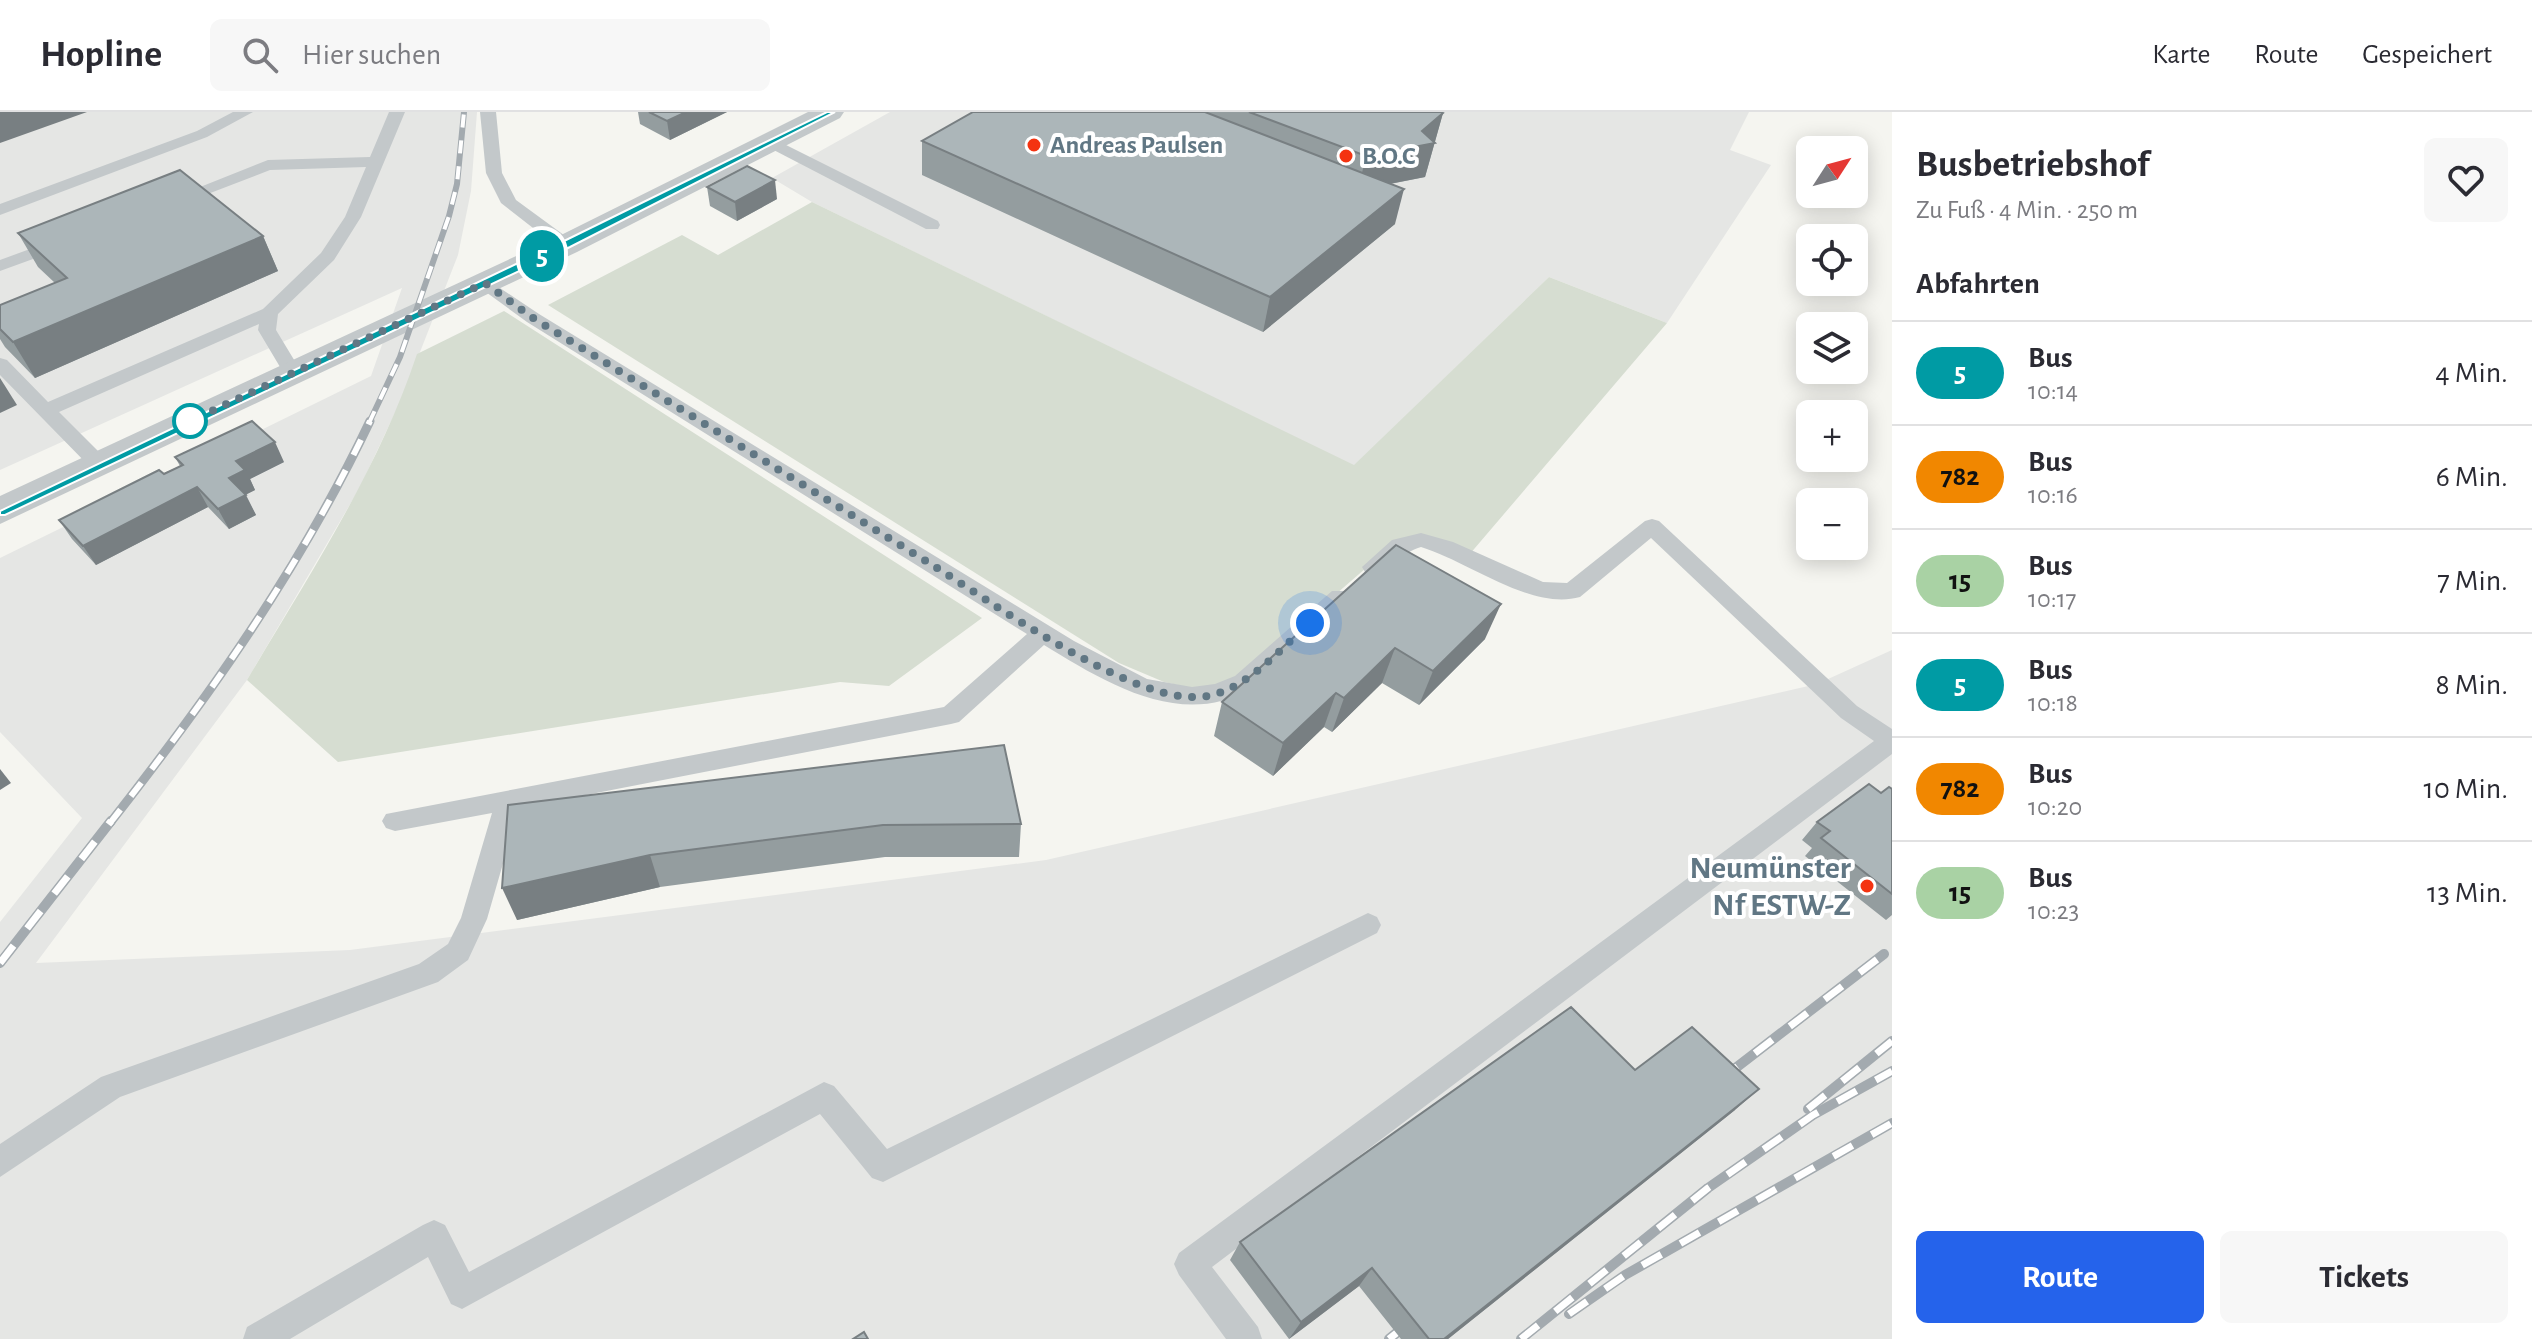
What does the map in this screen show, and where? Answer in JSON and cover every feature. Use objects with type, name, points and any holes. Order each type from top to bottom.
[{"type":"street","points":[[0,511],[566,245],[830,112]]},
{"type":"lane","points":[[0,210],[202,134],[245,112]]},
{"type":"lane","points":[[46,410],[269,313],[328,256],[353,217],[397,112]]},
{"type":"lane","points":[[488,112],[494,173],[509,203],[566,245]]},
{"type":"lane","points":[[772,143],[932,225]]},
{"type":"lane","points":[[149,210],[268,165],[376,162]]},
{"type":"lane","points":[[0,266],[75,238]]},
{"type":"lane","points":[[485,283],[533,318],[1043,633],[1136,683],[1173,696],[1207,697],[1243,682],[1400,545],[1410,541],[1431,541],[1540,590],[1572,591],[1652,526],[1849,712],[1892,741],[1190,1264],[1246,1339]]},
{"type":"lane","points":[[269,313],[267,330],[293,373]]},
{"type":"lane","points":[[0,364],[99,464]]},
{"type":"lane","points":[[395,821],[951,715],[1043,633]]},
{"type":"lane","points":[[0,1162],[111,1087],[428,973],[458,952],[474,919],[508,801]]},
{"type":"lane","points":[[259,1339],[434,1236],[462,1293],[824,1096],[883,1167],[1368,925]]},
{"type":"shaded area","points":[[0,112],[477,112],[471,191],[458,255],[402,398],[359,489],[247,680],[36,963],[350,950],[1046,860],[1817,684],[1892,650],[1892,1339],[0,1339],[0,922],[82,818],[0,732],[0,558],[371,376],[402,288],[0,470]]},
{"type":"shaded area","points":[[890,112],[1749,112],[1730,150],[1771,165],[1667,323],[1549,277],[1354,466],[812,202],[772,178]]},
{"type":"shaded area","points":[[812,202],[1354,465],[1549,277],[1667,323],[1469,555],[1396,542],[1238,679],[1205,691],[1164,682],[1119,663],[548,305],[682,235],[718,255]]},
{"type":"shaded area","points":[[504,311],[982,618],[889,686],[840,682],[338,762],[247,680],[341,522],[383,440],[417,354]]},
{"type":"building","points":[[649,112],[686,112],[667,121]]},
{"type":"building","points":[[973,112],[1205,112],[1404,189],[1270,297],[922,141]]},
{"type":"building","points":[[1249,112],[1443,113],[1422,131],[1435,143],[1366,156]]},
{"type":"building","points":[[747,166],[775,180],[735,202],[707,187]]},
{"type":"building","points":[[180,170],[263,236],[13,342],[0,329],[0,305],[67,278],[18,233]]},
{"type":"building","points":[[252,421],[275,442],[236,461],[245,470],[229,478],[246,495],[218,509],[197,487],[83,546],[59,520],[159,470],[164,474],[183,465],[175,457]]},
{"type":"building","points":[[1396,545],[1501,604],[1433,671],[1395,648],[1344,698],[1336,693],[1283,743],[1222,702]]},
{"type":"building","points":[[1004,745],[1021,824],[883,825],[650,855],[502,888],[508,805]]},
{"type":"building","points":[[1869,784],[1881,793],[1889,787],[1892,789],[1892,894],[1821,838],[1830,831],[1817,822]]},
{"type":"building","points":[[1571,1007],[1635,1070],[1692,1027],[1759,1089],[1444,1339],[1429,1339],[1372,1268],[1301,1322],[1240,1242]]},
{"type":"building","points":[[864,1332],[868,1339],[853,1339]]},
{"type":"railway","points":[[369,423],[400,357],[449,216],[457,184],[464,112]]},
{"type":"railway","points":[[110,823],[183,728],[251,630],[314,528],[369,423]]},
{"type":"railway","points":[[0,963],[111,821]]},
{"type":"railway","points":[[1720,1080],[1884,954]]},
{"type":"railway","points":[[1808,1109],[1892,1041]]},
{"type":"railway","points":[[1521,1339],[1708,1188],[1813,1115],[1892,1071]]},
{"type":"railway","points":[[1569,1314],[1625,1275],[1892,1123]]},
{"type":"railway","points":[[1389,1339],[1414,1319]]},
{"type":"bus line","name":"5","points":[[0,511],[566,245],[830,112]]},
{"type":"place","name":"Andreas Paulsen","points":[[1034,145]]},
{"type":"place","name":"B.O.C","points":[[1346,156]]},
{"type":"place","name":"Neumünster Nf ESTW-Z","points":[[1867,886]]},
{"type":"route","points":[[190,421],[182,425],[485,283],[533,318],[1043,633],[1088,660],[1136,683],[1173,696],[1191,698],[1227,691],[1243,682],[1310,623]]}]
